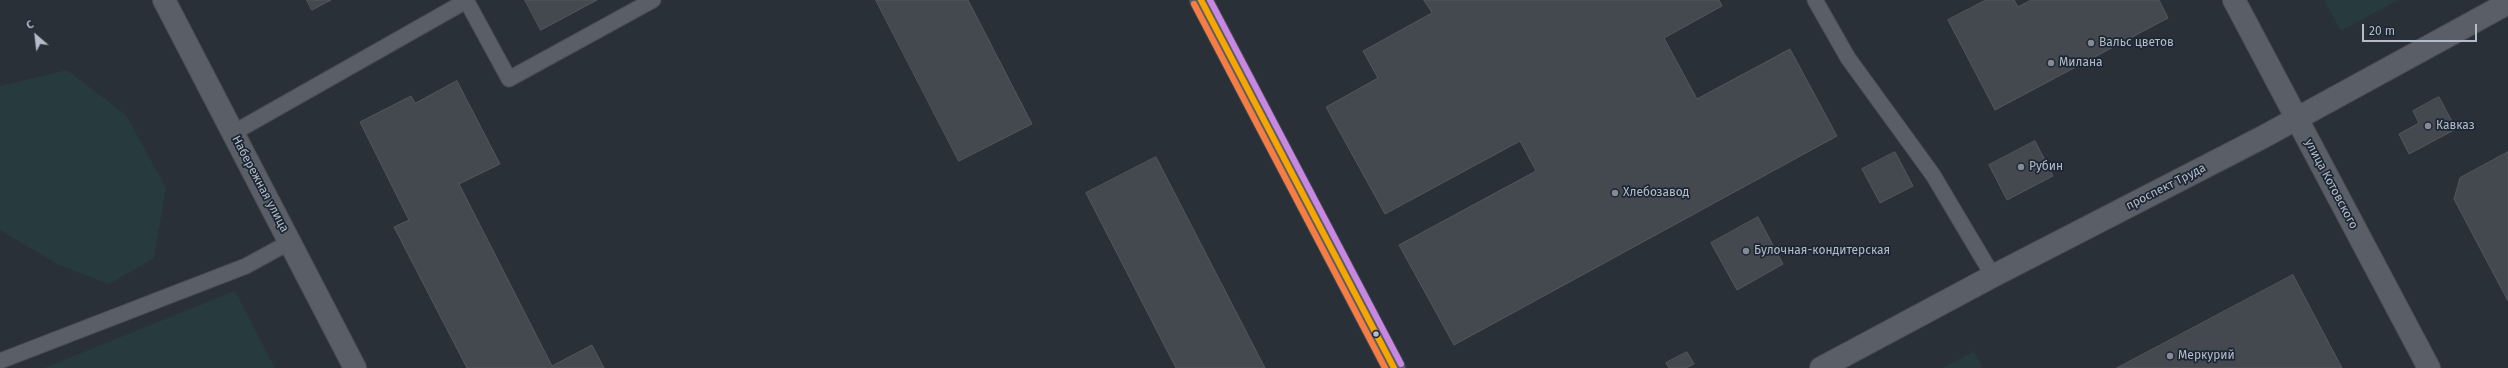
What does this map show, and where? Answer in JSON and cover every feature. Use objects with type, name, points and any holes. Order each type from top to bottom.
[{"type":"street","name":"Набережная улица","points":[[164,0],[354,368]]},
{"type":"street","points":[[1201,0],[1394,368]]},
{"type":"street","name":"улица Котовского","points":[[2234,0],[2429,368]]},
{"type":"street","name":"проспект Труда","points":[[1821,368],[1993,276],[2296,119],[2508,3]]},
{"type":"lane","points":[[233,133],[466,1],[510,79],[653,0]]},
{"type":"lane","points":[[1816,0],[1848,58],[1934,175],[1993,276]]},
{"type":"lane","points":[[0,361],[246,266],[290,242]]},
{"type":"green space","points":[[2324,0],[2398,0],[2341,31]]},
{"type":"green space","points":[[67,70],[126,115],[166,188],[154,258],[109,284],[59,265],[0,230],[0,86]]},
{"type":"green space","points":[[235,291],[275,368],[44,368]]},
{"type":"green space","points":[[1974,351],[1983,368],[1943,368]]},
{"type":"building","points":[[307,0],[331,0],[312,10]]},
{"type":"building","points":[[525,0],[597,0],[541,30]]},
{"type":"building","points":[[876,0],[968,0],[1032,124],[959,161]]},
{"type":"building","name":"Хлебозавод","points":[[1424,0],[1719,0],[1722,6],[1664,38],[1697,99],[1790,49],[1837,136],[1454,345],[1399,245],[1536,171],[1520,141],[1385,214],[1326,107],[1378,78],[1363,51],[1432,13]]},
{"type":"building","points":[[1986,0],[2014,0],[2018,7],[2031,0],[2159,0],[2168,18],[1995,110],[1948,20]]},
{"type":"building","points":[[457,81],[500,164],[459,184],[552,366],[592,345],[604,368],[467,368],[394,227],[409,220],[360,122],[411,96],[415,103]]},
{"type":"building","points":[[2439,97],[2456,129],[2409,154],[2399,134],[2419,123],[2413,111]]},
{"type":"building","points":[[2035,141],[2053,176],[2007,200],[1989,165]]},
{"type":"building","points":[[1895,152],[1913,186],[1880,203],[1862,169]]},
{"type":"building","points":[[2508,152],[2508,301],[2454,199],[2460,178]]},
{"type":"building","points":[[1156,157],[1265,368],[1176,368],[1086,193]]},
{"type":"building","name":"Булочная-кондитерская","points":[[1758,217],[1783,264],[1737,290],[1711,243]]},
{"type":"building","points":[[2293,275],[2342,368],[2117,368]]},
{"type":"building","points":[[1687,352],[1694,364],[1686,368],[1669,368],[1666,363]]},
{"type":"transit line","points":[[1201,0],[1394,368]]},
{"type":"transit line","points":[[1210,0],[1401,364]]},
{"type":"transit line","points":[[1194,4],[1385,368]]},
{"type":"place","name":"Вальс цветов","points":[[2091,43]]},
{"type":"place","name":"Милана","points":[[2051,63]]},
{"type":"place","name":"Кавказ","points":[[2428,126]]},
{"type":"place","name":"Рубин","points":[[2021,167]]},
{"type":"place","name":"Хлебозавод","points":[[1615,193]]},
{"type":"place","name":"Булочная-кондитерская","points":[[1746,251]]},
{"type":"place","name":"Меркурий","points":[[2170,356]]}]
